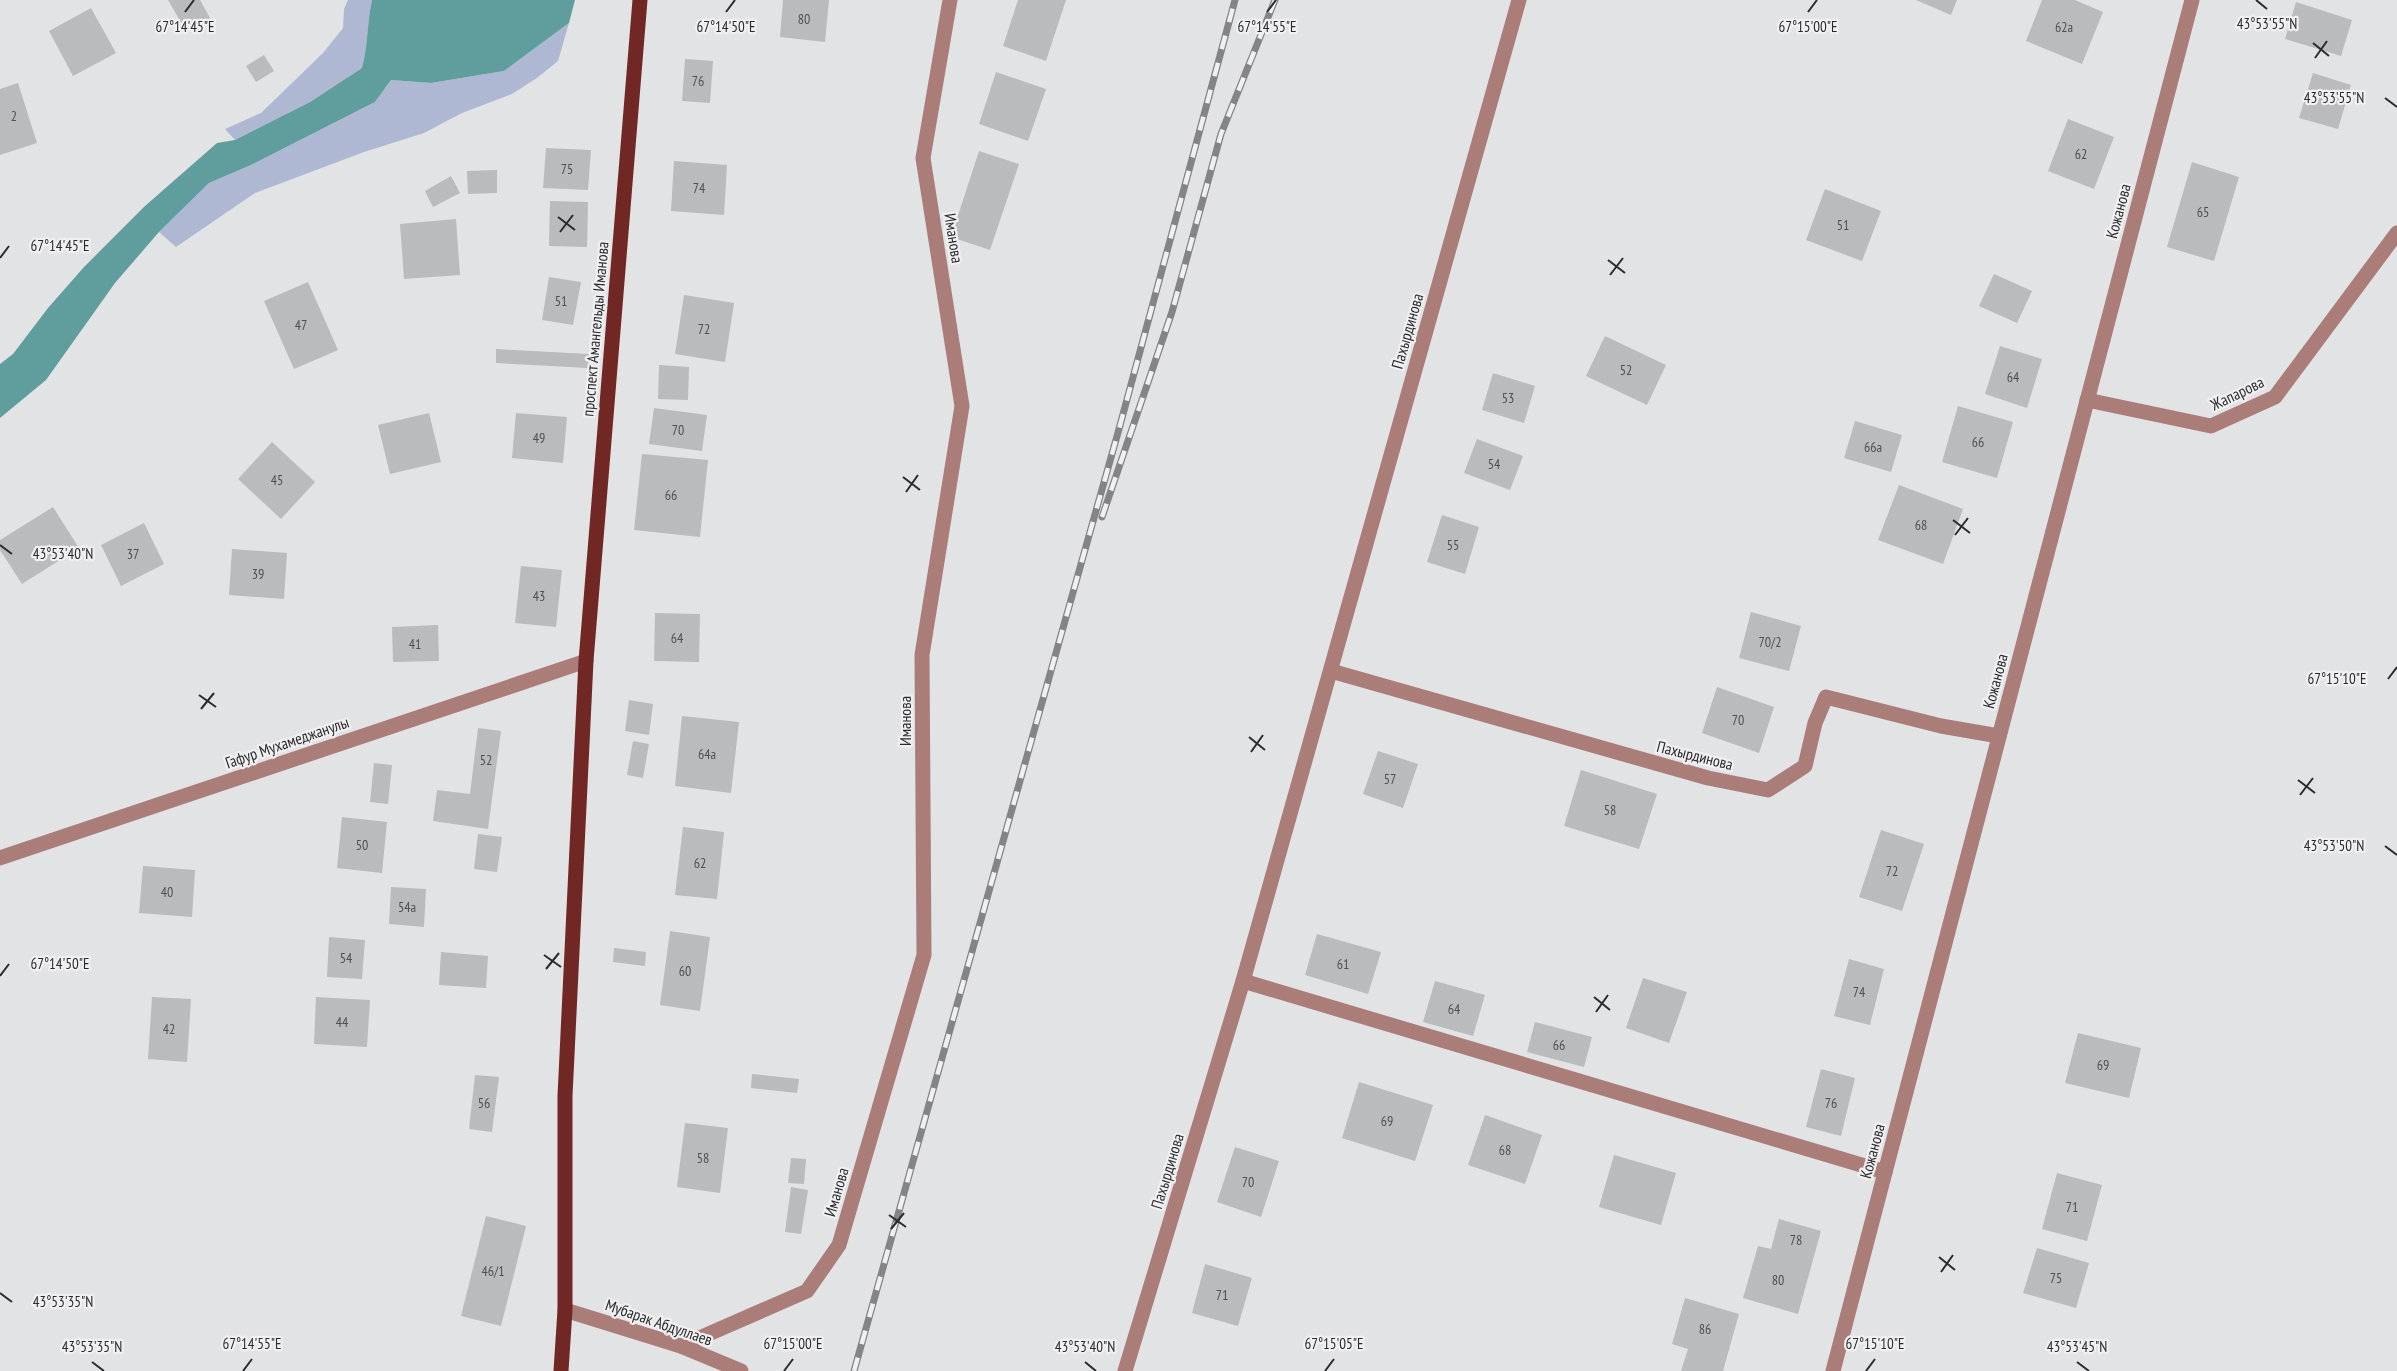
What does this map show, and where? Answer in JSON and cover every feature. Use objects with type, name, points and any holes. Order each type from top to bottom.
[{"type":"main road","name":"проспект Амангельды Иманова","points":[[586,661],[640,0]]},
{"type":"main road","points":[[561,1371],[565,1310],[565,1096],[586,661]]},
{"type":"street","name":"Иманова","points":[[681,1346],[807,1291],[840,1245],[924,955],[922,656],[962,406],[923,158],[950,0]]},
{"type":"street","name":"Пахырдинова","points":[[1125,1371],[1243,981],[1519,0]]},
{"type":"street","name":"Кожанова","points":[[1833,1371],[2192,0]]},
{"type":"street","name":"Жапарова","points":[[2087,400],[2211,426],[2275,397],[2397,233]]},
{"type":"street","name":"Гафур Мухамеджанулы","points":[[0,858],[586,661]]},
{"type":"street","name":"Пахырдинова","points":[[1331,671],[1708,778],[1768,789],[1806,766],[1815,723],[1826,697],[1941,726],[1999,736]]},
{"type":"street","points":[[1243,981],[1885,1172]]},
{"type":"street","name":"Мубарак Абдуллаев","points":[[565,1310],[681,1346],[741,1371]]},
{"type":"shaded area","points":[[348,0],[372,0],[362,68],[310,102],[235,140],[225,129],[261,113],[323,53],[343,28],[344,9]]},
{"type":"shaded area","points":[[372,0],[575,0],[569,23],[504,71],[431,83],[391,80],[375,102],[251,165],[209,183],[159,232],[115,283],[46,380],[0,418],[0,364],[13,354],[48,308],[84,267],[145,206],[217,143],[235,140],[310,102],[362,68]]},
{"type":"shaded area","points":[[569,23],[558,61],[512,94],[462,113],[424,133],[364,152],[255,193],[176,247],[159,232],[209,183],[251,165],[375,102],[391,80],[431,83],[504,71]]},
{"type":"building","points":[[168,0],[200,0],[210,18],[186,31]]},
{"type":"building","points":[[783,0],[829,0],[825,42],[780,37]]},
{"type":"building","points":[[1018,0],[1066,0],[1046,61],[1003,46]]},
{"type":"building","points":[[1916,0],[1957,0],[1951,15]]},
{"type":"building","points":[[2042,0],[2075,0],[2103,12],[2082,64],[2026,41]]},
{"type":"building","points":[[2296,2],[2352,20],[2341,56],[2285,39]]},
{"type":"building","points":[[91,8],[116,53],[73,76],[49,31]]},
{"type":"building","points":[[264,55],[274,71],[256,82],[246,66]]},
{"type":"building","points":[[685,59],[713,61],[710,103],[682,101]]},
{"type":"building","points":[[996,72],[1046,89],[1028,141],[979,124]]},
{"type":"building","points":[[2313,73],[2351,85],[2338,129],[2299,118]]},
{"type":"building","points":[[18,83],[37,143],[0,155],[0,89]]},
{"type":"building","points":[[2068,119],[2114,137],[2094,189],[2048,171]]},
{"type":"building","points":[[546,148],[591,150],[588,190],[543,188]]},
{"type":"building","points":[[979,151],[1019,164],[990,250],[951,237]]},
{"type":"building","points":[[674,161],[727,165],[724,215],[671,211]]},
{"type":"building","points":[[2192,162],[2239,177],[2214,261],[2167,247]]},
{"type":"building","points":[[497,170],[497,193],[468,194],[467,171]]},
{"type":"building","points":[[451,176],[460,193],[433,207],[425,191]]},
{"type":"building","points":[[1825,189],[1881,211],[1862,261],[1806,240]]},
{"type":"building","points":[[550,201],[588,202],[587,247],[549,246]]},
{"type":"building","points":[[456,219],[460,275],[404,279],[400,224]]},
{"type":"building","points":[[1994,274],[2032,291],[2017,323],[1979,306]]},
{"type":"building","points":[[549,277],[581,282],[573,325],[542,320]]},
{"type":"building","points":[[308,282],[338,350],[294,369],[264,301]]},
{"type":"building","points":[[684,295],[734,303],[725,362],[675,354]]},
{"type":"building","points":[[1605,336],[1666,365],[1647,405],[1586,376]]},
{"type":"building","points":[[2000,346],[2042,359],[2027,408],[1985,394]]},
{"type":"building","points":[[496,349],[589,354],[588,368],[496,363]]},
{"type":"building","points":[[659,365],[689,367],[688,400],[658,399]]},
{"type":"building","points":[[1493,373],[1535,386],[1524,423],[1482,410]]},
{"type":"building","points":[[1958,406],[2013,422],[1997,478],[1942,462]]},
{"type":"building","points":[[654,408],[707,415],[702,451],[649,444]]},
{"type":"building","points":[[429,413],[441,462],[390,474],[378,425]]},
{"type":"building","points":[[516,413],[567,417],[563,463],[512,458]]},
{"type":"building","points":[[1855,421],[1902,435],[1891,472],[1844,458]]},
{"type":"building","points":[[1477,439],[1523,456],[1510,490],[1464,473]]},
{"type":"building","points":[[272,442],[315,482],[281,519],[238,479]]},
{"type":"building","points":[[642,454],[708,460],[700,537],[634,530]]},
{"type":"building","points":[[1899,485],[1963,509],[1943,564],[1878,540]]},
{"type":"building","points":[[53,507],[79,548],[22,584],[0,550],[0,540]]},
{"type":"building","points":[[1442,515],[1479,527],[1465,574],[1427,562]]},
{"type":"building","points":[[144,523],[164,564],[121,586],[101,545]]},
{"type":"building","points":[[232,549],[287,553],[284,599],[229,595]]},
{"type":"building","points":[[521,566],[562,570],[556,627],[515,623]]},
{"type":"building","points":[[1751,612],[1801,626],[1789,671],[1739,658]]},
{"type":"building","points":[[655,613],[700,614],[699,662],[654,661]]},
{"type":"building","points":[[438,625],[439,661],[393,662],[392,627]]},
{"type":"building","points":[[1717,687],[1774,707],[1759,753],[1702,733]]},
{"type":"building","points":[[629,700],[653,704],[649,735],[625,731]]},
{"type":"building","points":[[682,716],[739,722],[731,793],[675,786]]},
{"type":"building","points":[[478,728],[501,731],[488,829],[433,821],[437,790],[470,794]]},
{"type":"building","points":[[633,741],[649,744],[643,778],[627,775]]},
{"type":"building","points":[[1378,751],[1418,764],[1403,808],[1363,794]]},
{"type":"building","points":[[374,763],[392,765],[388,804],[370,802]]},
{"type":"building","points":[[1581,770],[1657,794],[1639,849],[1564,826]]},
{"type":"building","points":[[342,817],[387,822],[382,873],[337,868]]},
{"type":"building","points":[[683,827],[724,832],[717,899],[675,895]]},
{"type":"building","points":[[1881,830],[1924,844],[1902,911],[1859,897]]},
{"type":"building","points":[[478,834],[502,837],[497,872],[474,869]]},
{"type":"building","points":[[143,866],[195,870],[192,917],[139,913]]},
{"type":"building","points":[[391,887],[426,889],[424,927],[389,924]]},
{"type":"building","points":[[670,931],[710,937],[700,1011],[660,1005]]},
{"type":"building","points":[[1317,934],[1381,952],[1368,994],[1305,975]]},
{"type":"building","points":[[329,937],[365,940],[362,979],[327,977]]},
{"type":"building","points":[[614,948],[646,952],[645,966],[613,962]]},
{"type":"building","points":[[441,952],[488,956],[486,988],[439,985]]},
{"type":"building","points":[[1849,959],[1884,969],[1870,1025],[1834,1016]]},
{"type":"building","points":[[1643,978],[1687,992],[1669,1043],[1626,1028]]},
{"type":"building","points":[[1435,981],[1485,995],[1473,1036],[1423,1022]]},
{"type":"building","points":[[152,997],[191,999],[187,1062],[148,1059]]},
{"type":"building","points":[[316,997],[370,1000],[367,1047],[314,1044]]},
{"type":"building","points":[[1535,1022],[1592,1037],[1584,1067],[1527,1052]]},
{"type":"building","points":[[2078,1033],[2141,1048],[2129,1098],[2065,1083]]},
{"type":"building","points":[[1821,1069],[1855,1078],[1841,1136],[1806,1127]]},
{"type":"building","points":[[752,1074],[799,1079],[797,1093],[751,1088]]},
{"type":"building","points":[[475,1075],[499,1077],[492,1132],[469,1129]]},
{"type":"building","points":[[1359,1082],[1433,1105],[1415,1161],[1342,1138]]},
{"type":"building","points":[[1485,1115],[1542,1135],[1525,1184],[1468,1165]]},
{"type":"building","points":[[685,1123],[728,1128],[720,1193],[677,1187]]},
{"type":"building","points":[[1235,1147],[1279,1161],[1261,1217],[1217,1202]]},
{"type":"building","points":[[1614,1155],[1676,1173],[1661,1225],[1599,1207]]},
{"type":"building","points":[[791,1158],[806,1159],[804,1184],[788,1183]]},
{"type":"building","points":[[2057,1173],[2102,1185],[2087,1241],[2042,1229]]},
{"type":"building","points":[[791,1187],[808,1190],[801,1234],[785,1232]]},
{"type":"building","points":[[486,1216],[526,1226],[501,1326],[461,1316]]},
{"type":"building","points":[[1779,1219],[1821,1231],[1798,1314],[1743,1298],[1758,1246],[1771,1249]]},
{"type":"building","points":[[2037,1248],[2089,1263],[2076,1308],[2023,1293]]},
{"type":"building","points":[[1205,1264],[1252,1278],[1238,1326],[1192,1313]]},
{"type":"building","points":[[1685,1298],[1739,1314],[1723,1371],[1681,1371],[1688,1349],[1672,1344]]},
{"type":"railway","points":[[854,1371],[1119,429],[1235,0]]},
{"type":"railway","points":[[1102,517],[1172,312],[1221,134],[1275,0]]}]
